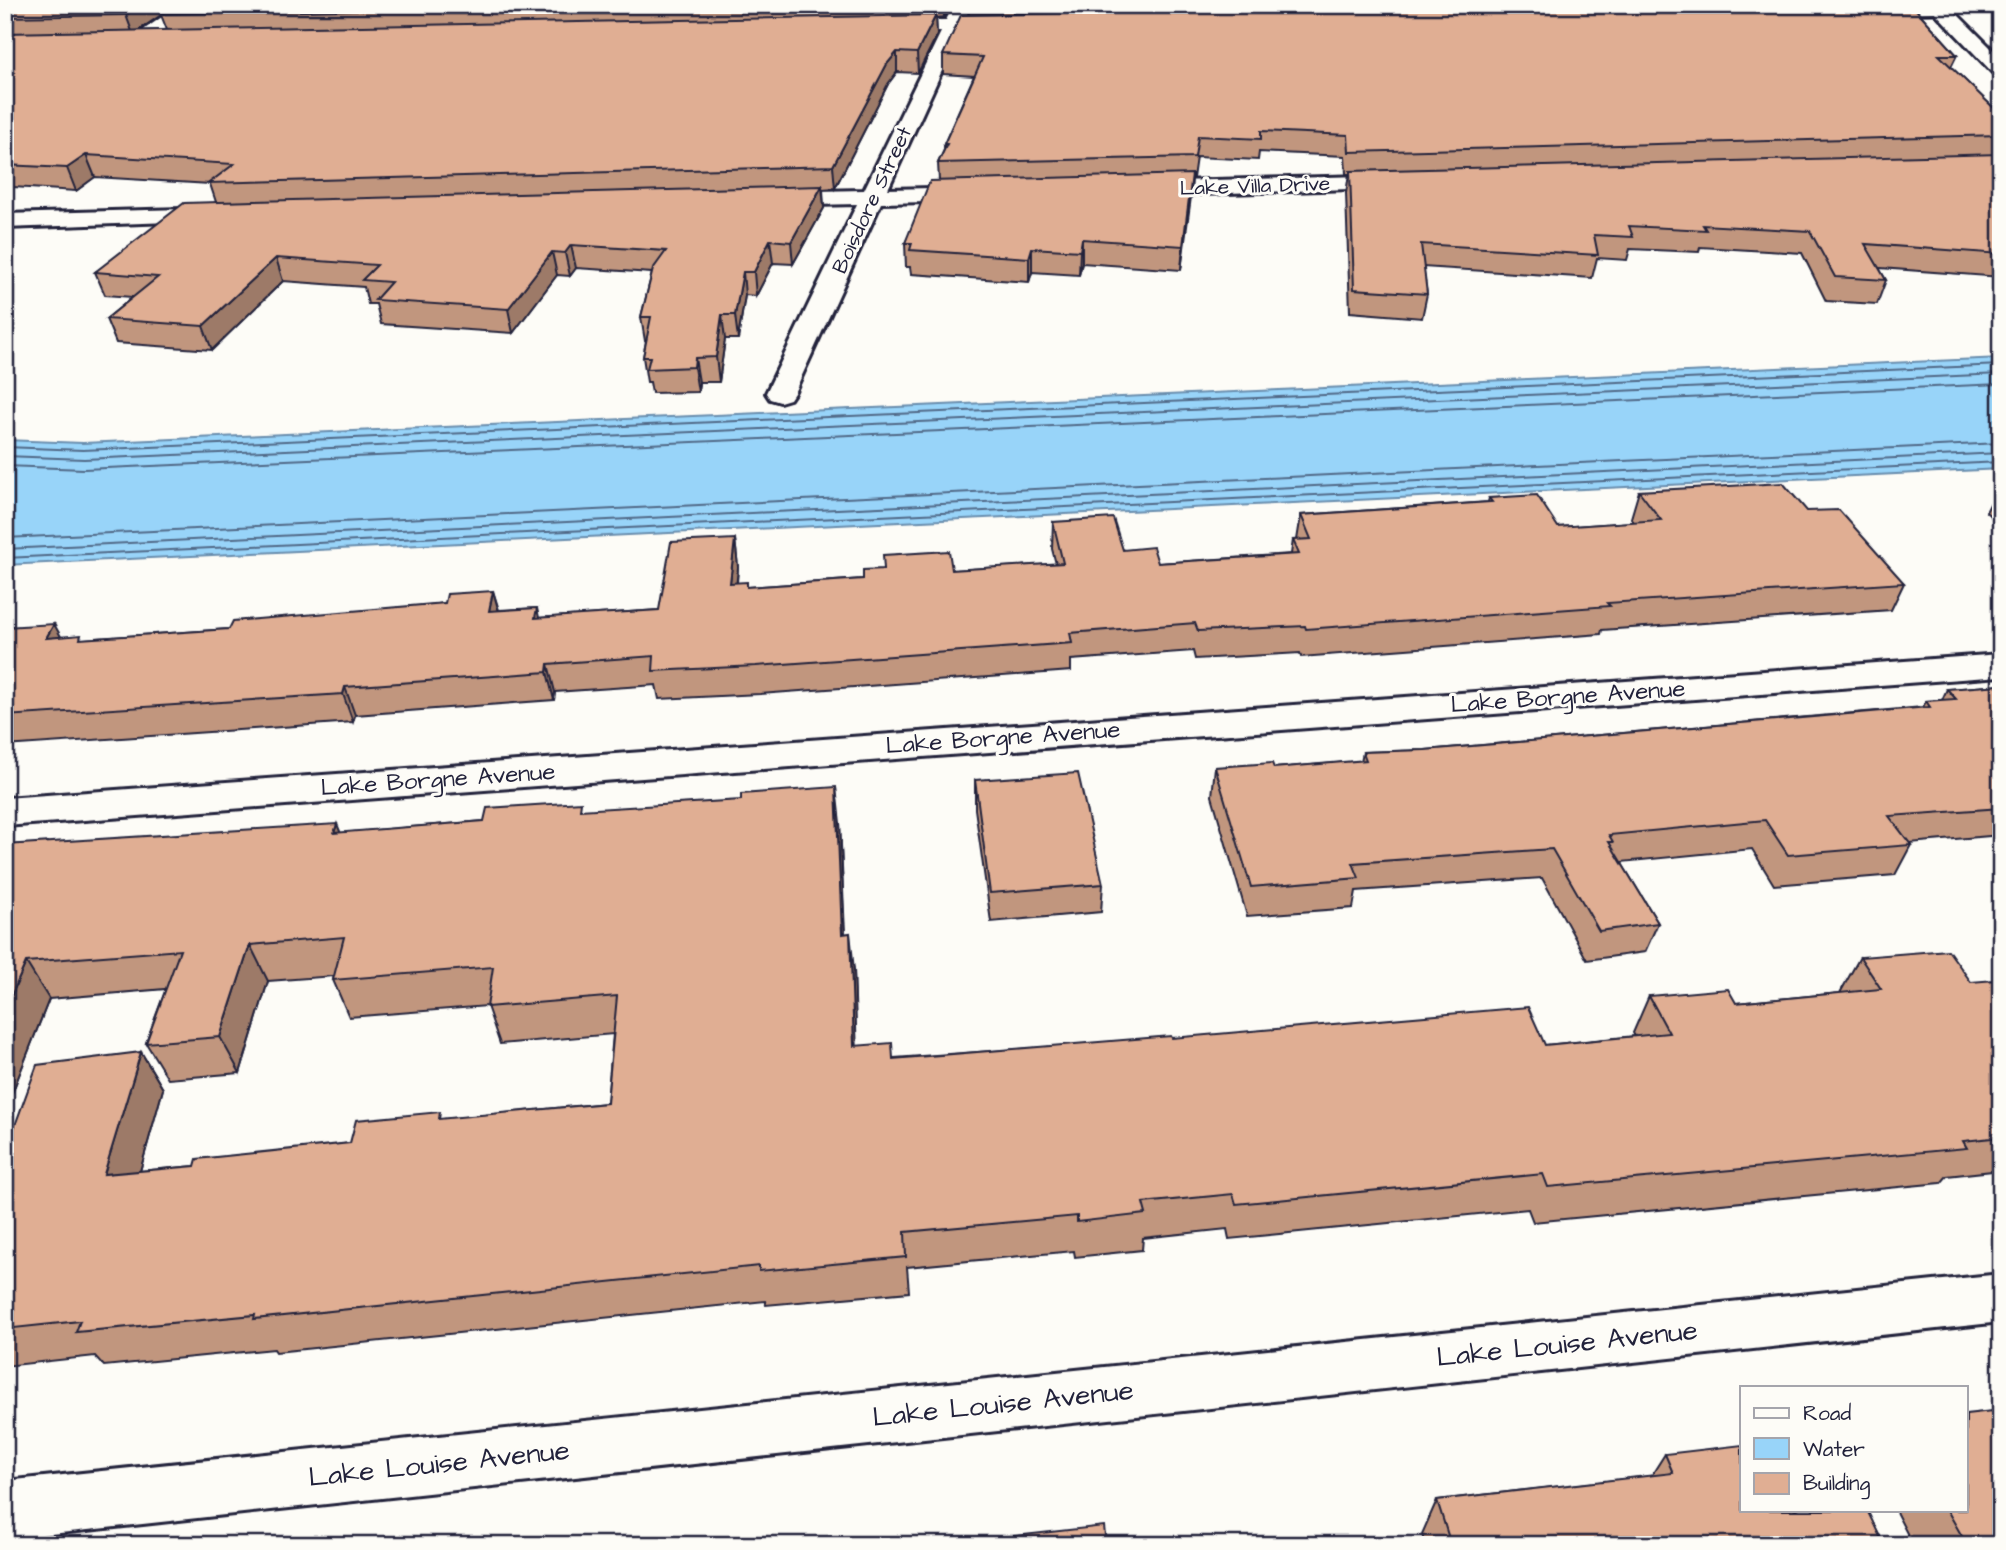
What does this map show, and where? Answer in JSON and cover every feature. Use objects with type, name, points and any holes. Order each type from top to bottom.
[{"type":"street","points":[[167,41],[132,42],[191,5]]},
{"type":"street","points":[[1844,8],[1937,6],[2001,70]]},
{"type":"street","points":[[870,27],[958,15],[1023,24]]},
{"type":"street","name":"Boisdore Street","points":[[779,393],[875,196],[958,15]]},
{"type":"street","name":"Lake Villa Drive","points":[[1111,190],[1417,181]]},
{"type":"street","points":[[751,200],[1000,193]]},
{"type":"street","points":[[5,221],[240,215]]},
{"type":"street","name":"Lake Borgne Avenue","points":[[5,812],[2001,664]]},
{"type":"street","name":"Lake Louise Avenue","points":[[5,1510],[2001,1298]]},
{"type":"water","points":[[2001,358],[2001,469],[5,565],[5,440],[83,443]]},
{"type":"building","points":[[5,5],[140,5],[126,15],[5,17]]},
{"type":"building","points":[[172,5],[583,5],[161,14]]},
{"type":"building","points":[[1459,5],[1912,5],[1957,55],[1939,55],[2001,115],[2001,135],[1349,152],[1348,135],[1261,131],[1261,139],[1198,136],[1195,157],[938,163],[983,57],[943,55],[961,15]]},
{"type":"building","points":[[936,15],[917,53],[897,52],[887,64],[833,166],[209,183],[234,164],[86,155],[67,168],[5,165],[5,33]]},
{"type":"building","points":[[2001,154],[2001,254],[1865,244],[1886,280],[1835,277],[1810,231],[1703,225],[1706,230],[1629,226],[1633,237],[1594,235],[1598,255],[1421,244],[1427,294],[1354,289],[1350,171]]},
{"type":"building","points":[[1192,174],[1183,246],[1082,239],[1080,251],[1032,248],[1029,258],[910,250],[912,243],[905,243],[930,181]]},
{"type":"building","points":[[822,186],[791,242],[770,240],[754,272],[743,272],[735,315],[722,315],[716,357],[695,358],[694,367],[647,369],[650,357],[643,357],[651,317],[641,317],[653,269],[666,251],[571,245],[565,253],[552,252],[508,309],[375,300],[391,282],[362,280],[377,265],[276,258],[203,326],[106,319],[158,277],[95,272],[184,203]]},
{"type":"building","points":[[1783,483],[1807,511],[1839,510],[1904,583],[1607,603],[1610,606],[1306,629],[1305,626],[1198,631],[1195,623],[1070,633],[1072,643],[756,666],[653,671],[654,656],[548,664],[547,672],[345,687],[343,694],[5,716],[5,627],[54,624],[46,638],[81,635],[80,639],[229,629],[233,621],[445,603],[447,594],[493,591],[489,611],[537,608],[535,618],[659,610],[671,542],[735,539],[730,583],[747,582],[747,587],[863,579],[863,570],[884,569],[883,555],[949,551],[952,570],[1063,563],[1053,522],[1113,518],[1123,550],[1153,547],[1158,563],[1299,554],[1293,540],[1311,539],[1301,515],[1492,502],[1489,498],[1537,495],[1558,527],[1661,520],[1639,491]]},
{"type":"building","points":[[2001,685],[2001,808],[1889,816],[1911,845],[1788,855],[1765,820],[1609,835],[1613,842],[1609,842],[1658,923],[1599,931],[1552,849],[1353,863],[1359,878],[1251,887],[1215,767],[1272,763],[1274,768],[1366,760],[1363,752],[1425,750],[1930,707],[1926,701],[1956,699],[1947,689]]},
{"type":"building","points":[[1078,773],[1103,884],[990,893],[975,780]]},
{"type":"building","points":[[836,787],[842,934],[850,933],[854,1046],[892,1043],[893,1059],[1528,1007],[1545,1045],[1669,1033],[1649,996],[1728,989],[1736,1003],[1881,989],[1860,957],[1948,950],[1971,982],[1995,980],[2001,987],[2001,1137],[1963,1141],[1967,1148],[1548,1187],[1543,1174],[1236,1204],[1233,1194],[1143,1203],[1146,1214],[1077,1222],[1077,1216],[905,1232],[906,1257],[759,1271],[759,1266],[254,1319],[255,1315],[76,1332],[80,1321],[5,1329],[5,1153],[37,1065],[141,1052],[104,1174],[195,1166],[197,1159],[350,1143],[356,1120],[440,1112],[439,1119],[607,1103],[617,996],[487,1007],[493,967],[333,980],[344,937],[250,945],[220,1037],[146,1043],[180,950],[26,962],[5,1010],[5,845],[337,824],[334,833],[484,821],[487,808],[581,802],[580,810],[741,800],[741,794]]},
{"type":"building","points":[[2001,1410],[2001,1545],[1967,1545],[1948,1512],[1968,1512],[1968,1414]]},
{"type":"building","points":[[1740,1445],[1740,1512],[1868,1512],[1884,1545],[1451,1545],[1437,1500],[1673,1473],[1665,1454]]},
{"type":"building","points":[[1104,1526],[1106,1545],[934,1545]]}]
